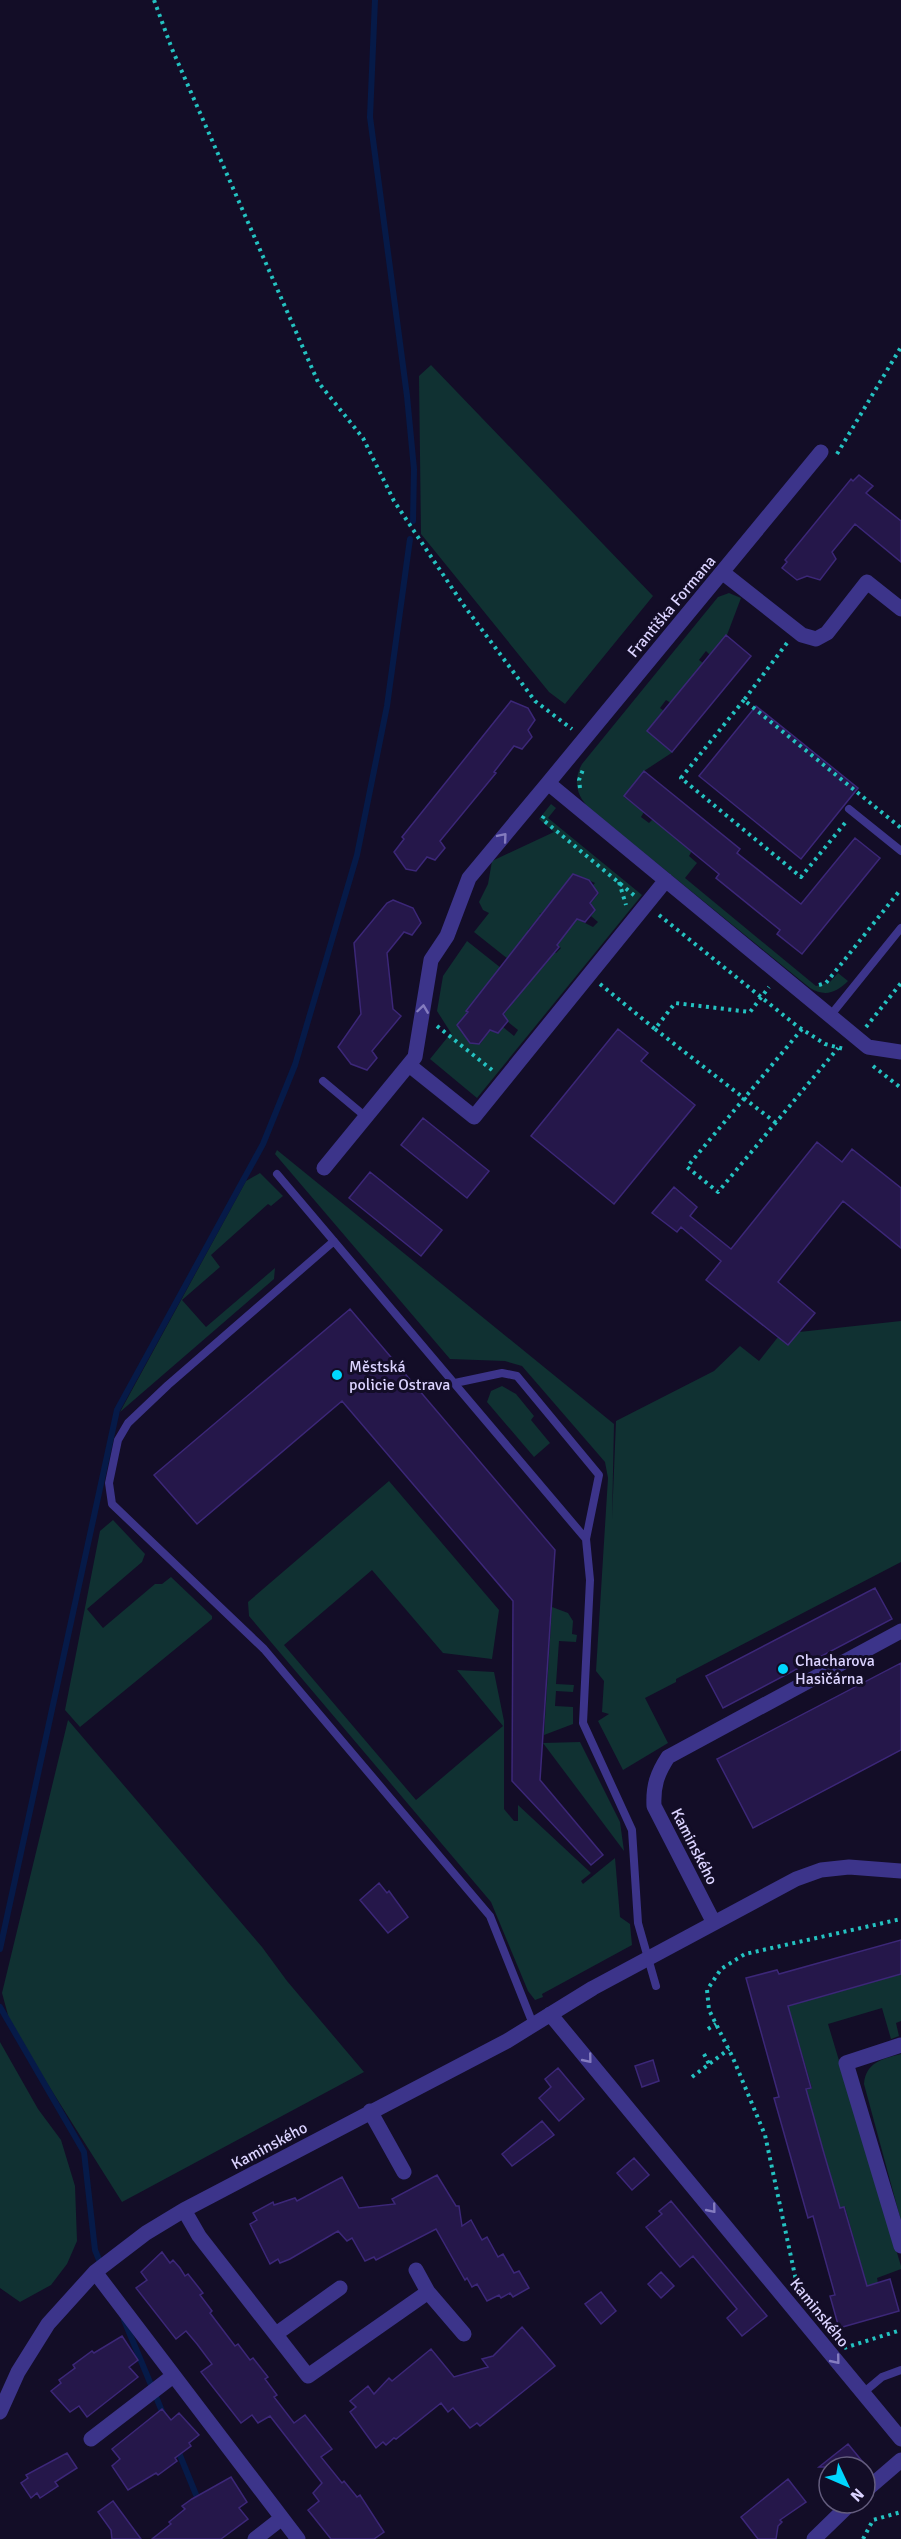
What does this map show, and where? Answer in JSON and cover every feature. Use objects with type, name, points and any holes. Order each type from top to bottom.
[{"type":"street","name":"Františka Formana","points":[[324,1168],[409,1065],[417,1049],[431,960],[447,936],[469,878],[722,572],[827,457]]},
{"type":"street","points":[[722,572],[802,635],[816,639],[827,633],[867,582],[901,609]]},
{"type":"street","points":[[548,783],[830,1016],[852,1044],[901,1052]]},
{"type":"street","points":[[409,1065],[474,1117],[652,909],[666,880]]},
{"type":"street","name":"Kaminského","points":[[0,2412],[31,2347],[66,2302],[94,2272],[122,2249],[184,2210],[370,2111],[484,2054],[648,1958],[714,1923],[654,1806],[657,1773],[668,1757],[901,1631]]},
{"type":"street","points":[[714,1923],[796,1879],[821,1870],[849,1867],[901,1871]]},
{"type":"street","name":"Kaminského","points":[[550,2014],[901,2439]]},
{"type":"street","points":[[901,2045],[846,2062],[901,2246]]},
{"type":"street","points":[[370,2111],[404,2172]]},
{"type":"street","points":[[184,2210],[199,2236],[308,2376],[428,2292]]},
{"type":"street","points":[[416,2270],[428,2292],[464,2334]]},
{"type":"street","points":[[94,2272],[298,2539]]},
{"type":"street","points":[[276,2334],[340,2289]]},
{"type":"street","points":[[91,2439],[173,2376]]},
{"type":"street","points":[[877,2481],[901,2460]]},
{"type":"street","points":[[814,2539],[839,2515]]},
{"type":"street","points":[[255,2539],[282,2518]]},
{"type":"lane","points":[[849,809],[901,851]]},
{"type":"lane","points":[[830,1016],[901,928]]},
{"type":"lane","points":[[323,1081],[366,1117]]},
{"type":"lane","points":[[277,1174],[586,1539]]},
{"type":"lane","points":[[334,1241],[168,1384],[128,1423],[118,1440],[109,1483],[112,1504],[264,1649],[490,1916],[533,2024]]},
{"type":"lane","points":[[454,1383],[502,1373],[516,1376],[599,1475],[586,1539],[590,1580],[584,1723],[632,1830],[638,1923],[656,1986]]},
{"type":"lane","points":[[863,2393],[882,2378],[901,2370]]},
{"type":"path","points":[[154,0],[172,49],[318,382],[363,438],[394,501],[462,603],[536,701],[584,739]]},
{"type":"path","points":[[827,457],[901,347]]},
{"type":"path","points":[[744,700],[681,778],[801,877],[845,823],[853,829]]},
{"type":"path","points":[[580,800],[579,780],[585,764]]},
{"type":"path","points":[[563,795],[542,819],[797,1026]]},
{"type":"path","points":[[619,882],[627,908]]},
{"type":"path","points":[[816,987],[826,983],[901,889]]},
{"type":"path","points":[[650,921],[652,909]]},
{"type":"path","points":[[655,1029],[675,1003],[750,1012],[780,974]]},
{"type":"path","points":[[598,982],[776,1123]]},
{"type":"path","points":[[852,1044],[901,983]]},
{"type":"path","points":[[430,1021],[494,1072]]},
{"type":"path","points":[[802,1029],[687,1167],[718,1192],[838,1047]]},
{"type":"path","points":[[488,1080],[502,1063]]},
{"type":"path","points":[[797,2287],[765,2135],[729,2049],[709,2010],[706,1990],[721,1969],[745,1954],[901,1919]]},
{"type":"path","points":[[708,2029],[716,2024]]},
{"type":"path","points":[[692,2077],[729,2049]]},
{"type":"path","points":[[704,2054],[709,2064]]},
{"type":"path","points":[[830,2352],[901,2330]]},
{"type":"path","points":[[863,2539],[873,2520],[901,2512]]},
{"type":"green space","points":[[431,365],[653,596],[565,704],[549,692],[421,534],[419,376]]},
{"type":"green space","points":[[729,593],[741,598],[727,635],[710,655],[706,651],[699,660],[703,663],[671,703],[666,700],[660,708],[664,711],[648,731],[673,752],[644,771],[624,797],[644,812],[641,817],[649,823],[653,819],[692,851],[689,856],[697,863],[685,878],[816,986],[830,982],[838,973],[848,981],[830,992],[815,991],[810,988],[589,808],[581,798],[577,787],[577,776],[582,764],[718,597]]},
{"type":"green space","points":[[551,804],[556,808],[548,818],[642,895],[477,1098],[430,1059],[451,1033],[437,1011],[443,976],[467,941],[501,968],[466,1010],[468,1012],[458,1025],[473,1043],[480,1044],[490,1030],[498,1033],[503,1027],[514,1036],[518,1030],[508,1022],[504,1014],[554,952],[556,953],[561,948],[557,945],[577,919],[593,927],[598,922],[591,916],[595,910],[591,903],[599,893],[591,887],[595,883],[574,874],[541,914],[539,913],[541,915],[528,930],[530,932],[508,959],[474,932],[489,913],[483,910],[479,902],[488,884],[492,861],[554,832],[539,819]]},
{"type":"green space","points":[[277,1150],[614,1424],[612,1519],[616,1421],[714,1371],[740,1346],[759,1361],[778,1337],[788,1345],[799,1332],[901,1321],[901,1562],[676,1679],[676,1682],[645,1698],[668,1743],[623,1770],[598,1721],[609,1714],[602,1712],[604,1681],[596,1671],[608,1478],[605,1462],[522,1366],[505,1361],[450,1359],[275,1154]]},
{"type":"green space","points":[[260,1173],[283,1196],[271,1206],[268,1204],[211,1255],[220,1267],[182,1300],[206,1327],[275,1268],[274,1279],[120,1412],[246,1181]]},
{"type":"green space","points":[[502,1386],[516,1394],[534,1416],[531,1420],[550,1443],[534,1457],[487,1402],[491,1391]]},
{"type":"green space","points":[[389,1481],[499,1610],[492,1659],[443,1653],[372,1570],[284,1645],[416,1800],[503,1726],[457,1670],[494,1672],[504,1721],[504,1809],[514,1821],[518,1821],[518,1805],[591,1873],[581,1881],[583,1884],[615,1858],[620,1917],[630,1924],[632,1945],[535,2000],[528,1991],[491,1902],[249,1616],[248,1602]]},
{"type":"green space","points":[[113,1520],[145,1554],[142,1562],[87,1609],[103,1628],[155,1584],[162,1584],[171,1577],[212,1616],[212,1619],[80,1727],[65,1710],[100,1531]]},
{"type":"green space","points":[[552,1607],[568,1613],[573,1621],[572,1634],[577,1635],[576,1642],[559,1641],[556,1684],[574,1685],[573,1692],[556,1691],[555,1706],[573,1707],[573,1724],[544,1735]]},
{"type":"green space","points":[[68,1720],[262,1947],[287,1981],[364,2072],[122,2202],[11,2026],[2,1993]]},
{"type":"green space","points":[[580,1742],[620,1822],[624,1851],[543,1743]]},
{"type":"green space","points":[[901,1974],[901,2021],[896,2023],[899,2036],[891,2039],[882,2008],[828,2024],[901,2266],[901,2269],[877,2278],[878,2283],[867,2286],[845,2207],[840,2208],[806,2090],[812,2088],[788,2006]]},
{"type":"green space","points":[[0,2042],[38,2109],[61,2140],[75,2186],[77,2241],[67,2264],[51,2285],[20,2302],[0,2288]]},
{"type":"green space","points":[[901,2054],[901,2221],[864,2084],[865,2077],[872,2066],[881,2060]]},
{"type":"building","points":[[859,475],[873,486],[866,493],[901,521],[901,562],[855,524],[832,552],[836,559],[820,580],[807,576],[797,580],[782,568],[787,562],[785,560],[851,479],[853,481]]},
{"type":"building","points":[[726,635],[751,656],[672,752],[647,731]]},
{"type":"building","points":[[511,701],[528,708],[535,720],[528,730],[532,737],[522,749],[514,746],[494,772],[496,773],[440,841],[445,848],[435,860],[427,857],[416,871],[406,869],[394,852],[404,839],[402,837]]},
{"type":"building","points":[[756,706],[858,788],[801,859],[699,776]]},
{"type":"building","points":[[644,771],[740,849],[737,853],[801,904],[855,838],[880,858],[802,954],[777,934],[780,930],[716,878],[719,874],[624,796]]},
{"type":"building","points":[[573,874],[589,880],[598,893],[590,903],[595,910],[585,922],[577,919],[557,945],[559,947],[503,1014],[508,1021],[498,1033],[490,1030],[479,1044],[470,1043],[457,1025]]},
{"type":"building","points":[[393,900],[413,908],[421,923],[412,935],[404,932],[387,953],[393,1009],[401,1016],[372,1051],[377,1058],[367,1070],[351,1064],[338,1047],[361,1014],[354,943],[387,903]]},
{"type":"building","points":[[618,1029],[648,1053],[641,1061],[695,1105],[614,1204],[531,1136]]},
{"type":"building","points":[[423,1118],[489,1171],[467,1198],[401,1145]]},
{"type":"building","points":[[817,1142],[842,1162],[852,1149],[901,1188],[901,1248],[843,1201],[778,1282],[815,1313],[788,1345],[706,1280],[721,1261],[681,1227],[677,1232],[652,1213],[674,1187],[697,1207],[690,1216],[731,1249]]},
{"type":"building","points":[[370,1172],[442,1230],[421,1256],[349,1198]]},
{"type":"building","points":[[350,1309],[555,1550],[540,1780],[603,1855],[591,1865],[512,1781],[513,1601],[342,1401],[197,1524],[154,1475]]},
{"type":"building","points":[[875,1588],[892,1619],[723,1708],[706,1676]]},
{"type":"building","points":[[901,1663],[901,1750],[753,1828],[717,1759]]},
{"type":"building","points":[[379,1883],[387,1893],[389,1891],[408,1917],[388,1933],[360,1900]]},
{"type":"building","points":[[901,1940],[901,1974],[788,2006],[811,2088],[806,2089],[823,2150],[840,2208],[844,2207],[867,2286],[890,2279],[899,2311],[839,2328],[830,2296],[835,2295],[813,2216],[808,2218],[774,2098],[779,2097],[746,1978],[777,1970],[779,1974]]},
{"type":"building","points":[[653,2060],[659,2081],[642,2087],[635,2066]]},
{"type":"building","points":[[558,2068],[584,2099],[559,2121],[539,2098],[551,2087],[545,2079]]},
{"type":"building","points":[[542,2121],[554,2135],[512,2166],[502,2154]]},
{"type":"building","points":[[634,2158],[649,2175],[632,2190],[617,2173]]},
{"type":"building","points":[[437,2175],[456,2206],[459,2206],[462,2226],[471,2220],[482,2240],[487,2237],[498,2257],[503,2254],[514,2273],[519,2271],[529,2288],[513,2297],[510,2293],[487,2301],[477,2284],[472,2287],[467,2278],[465,2280],[436,2229],[376,2260],[374,2257],[365,2261],[352,2238],[347,2241],[338,2231],[290,2259],[280,2263],[278,2259],[270,2264],[250,2224],[257,2220],[253,2213],[273,2202],[274,2205],[295,2198],[297,2201],[342,2177],[359,2208],[395,2204],[392,2199]]},
{"type":"building","points":[[671,2201],[767,2316],[742,2336],[727,2318],[737,2309],[693,2256],[680,2267],[646,2227],[662,2214],[659,2211]]},
{"type":"building","points":[[162,2252],[170,2263],[173,2260],[185,2276],[188,2274],[203,2293],[200,2295],[212,2311],[210,2313],[235,2346],[238,2344],[250,2360],[253,2358],[268,2377],[265,2379],[277,2395],[274,2397],[294,2423],[305,2415],[332,2449],[321,2457],[342,2483],[344,2481],[357,2497],[360,2495],[384,2532],[374,2539],[331,2539],[308,2510],[319,2501],[313,2493],[322,2483],[270,2416],[258,2423],[252,2415],[241,2423],[201,2372],[212,2364],[197,2344],[186,2331],[176,2339],[136,2288],[147,2280],[141,2272]]},
{"type":"building","points":[[661,2272],[674,2286],[661,2298],[648,2284]]},
{"type":"building","points":[[601,2292],[616,2311],[601,2324],[585,2304]]},
{"type":"building","points":[[522,2327],[555,2366],[480,2426],[477,2423],[470,2428],[453,2408],[448,2412],[441,2403],[396,2439],[394,2438],[386,2445],[383,2442],[376,2448],[350,2412],[356,2407],[350,2401],[368,2386],[374,2394],[389,2378],[392,2381],[431,2349],[454,2377],[488,2367],[482,2359],[493,2356]]},
{"type":"building","points":[[122,2336],[138,2360],[129,2367],[138,2377],[87,2417],[79,2406],[70,2412],[51,2391],[61,2383],[59,2380],[75,2368],[73,2365],[92,2351],[94,2353]]},
{"type":"building","points":[[162,2409],[171,2420],[179,2413],[199,2435],[189,2443],[191,2446],[175,2458],[177,2461],[158,2475],[156,2473],[128,2490],[112,2466],[120,2459],[112,2449]]},
{"type":"building","points":[[848,2444],[857,2455],[834,2455]]},
{"type":"building","points":[[67,2453],[77,2468],[55,2482],[58,2486],[40,2498],[37,2493],[31,2498],[21,2483],[28,2478],[26,2475]]},
{"type":"building","points":[[231,2477],[247,2502],[239,2508],[248,2519],[221,2539],[152,2539],[185,2509],[182,2506]]},
{"type":"building","points":[[788,2479],[806,2502],[780,2520],[782,2522],[778,2526],[776,2539],[758,2539],[741,2517]]},
{"type":"building","points":[[113,2501],[141,2539],[112,2539],[111,2530],[98,2512]]},
{"type":"waterway","points":[[375,0],[370,117],[407,396],[414,469],[413,521]]},
{"type":"waterway","points":[[0,1949],[117,1410],[263,1144],[295,1065],[357,855],[387,706],[410,539]]},
{"type":"waterway","points":[[0,2007],[84,2152],[95,2250],[102,2267]]},
{"type":"waterway","points":[[124,2320],[164,2416]]},
{"type":"waterway","points":[[177,2448],[199,2502]]},
{"type":"place","name":"Městská policie Ostrava","points":[[337,1375]]},
{"type":"place","name":"Chacharova Hasičárna","points":[[783,1669]]}]
